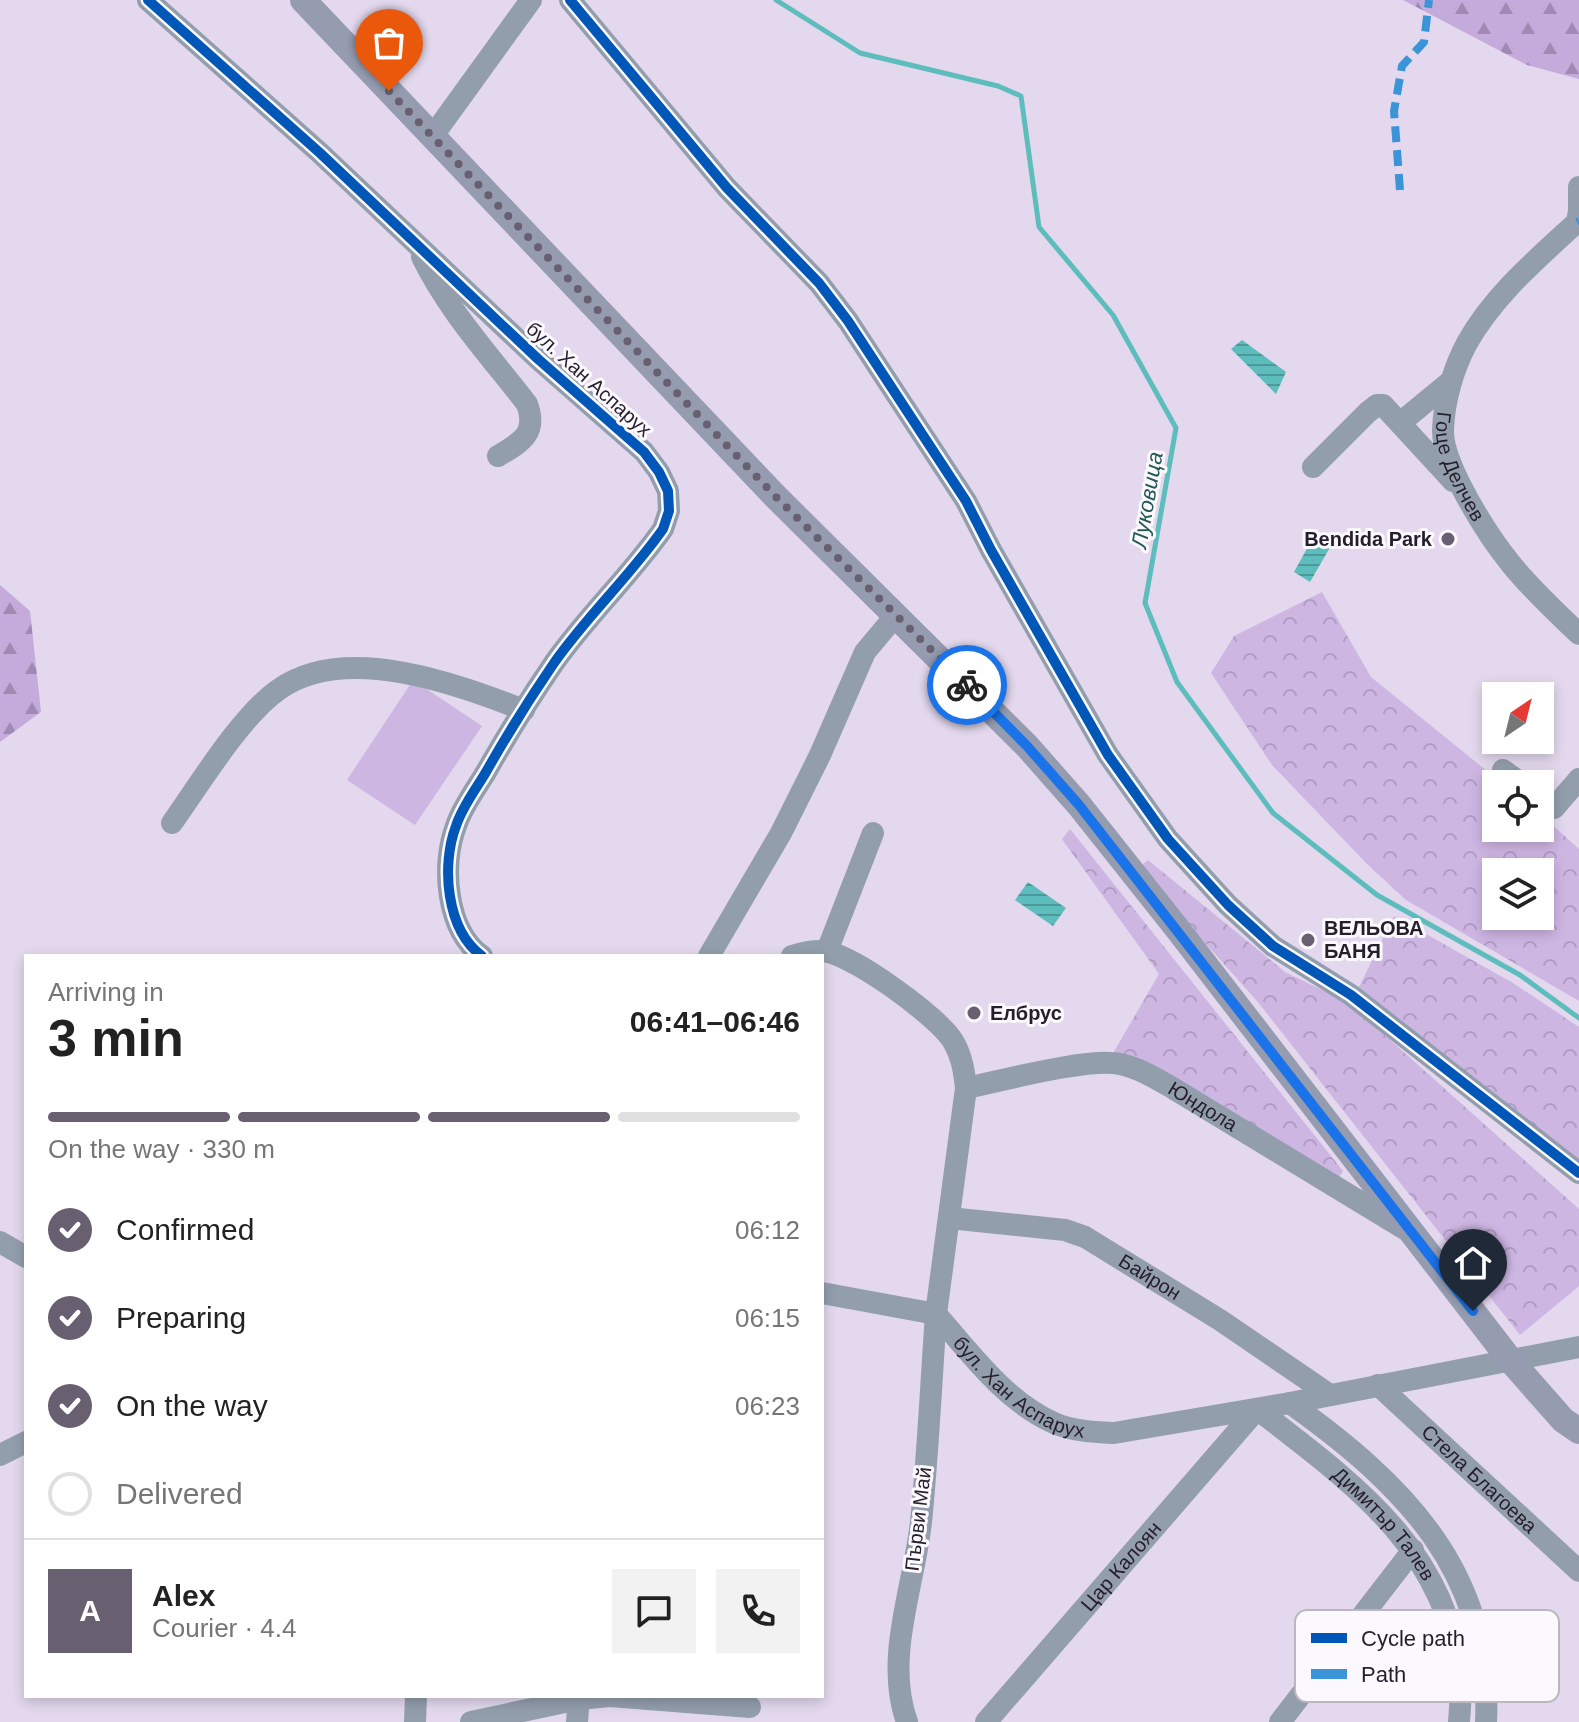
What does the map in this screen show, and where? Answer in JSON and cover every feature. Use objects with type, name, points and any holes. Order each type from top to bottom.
[{"type":"main road","name":"Юндола","points":[[303,0],[776,497],[1027,746],[1079,805],[1176,927],[1511,1361],[1563,1420],[1579,1431]]},
{"type":"street","name":"бул. Хан Аспарух","points":[[148,0],[320,153],[538,359],[644,452],[668,491],[669,511],[663,529],[555,662],[455,826],[448,864],[450,897],[460,931],[479,954]]},
{"type":"street","points":[[432,137],[531,0]]},
{"type":"street","points":[[570,0],[727,188],[819,283],[848,321],[966,501],[1108,755],[1168,839],[1228,905],[1273,946],[1351,995],[1579,1173]]},
{"type":"street","name":"Гоце Делчев","points":[[1579,198],[1577,222],[1529,266],[1467,342],[1451,381],[1443,433],[1451,464],[1466,496],[1510,563],[1579,634]]},
{"type":"street","points":[[414,242],[437,287],[464,327],[527,404],[533,419],[530,430],[519,443],[498,456]]},
{"type":"street","points":[[1400,423],[1451,381]]},
{"type":"street","points":[[1313,467],[1377,405],[1383,405],[1466,496]]},
{"type":"street","points":[[710,954],[781,833],[820,755],[865,652],[896,615]]},
{"type":"street","points":[[172,823],[227,745],[253,715],[277,690],[308,675],[341,669],[398,671],[466,688],[524,710]]},
{"type":"street","points":[[1554,808],[1579,779]]},
{"type":"street","points":[[806,954],[827,951],[873,833]]},
{"type":"street","name":"бул. Хан Аспарух","points":[[827,951],[882,982],[941,1025],[954,1042],[963,1062],[966,1088],[936,1314],[997,1383],[1025,1406],[1055,1424],[1085,1432],[1114,1433],[1290,1403],[1579,1347]]},
{"type":"street","name":"Юндола","points":[[966,1088],[1086,1064],[1118,1063],[1146,1073],[1171,1087],[1417,1236]]},
{"type":"street","name":"Байрон","points":[[949,1218],[1065,1230],[1085,1237],[1220,1320],[1330,1395]]},
{"type":"street","points":[[0,1242],[24,1256]]},
{"type":"street","points":[[824,1293],[936,1314]]},
{"type":"street","name":"Първи Май","points":[[907,1722],[898,1684],[900,1649],[921,1526],[936,1314]]},
{"type":"street","name":"Стела Благоева","points":[[1378,1385],[1579,1571]]},
{"type":"street","name":"Димитър Талев","points":[[1290,1403],[1341,1441],[1397,1491],[1427,1527],[1451,1564],[1472,1610]]},
{"type":"street","name":"Димитър Талев","points":[[1257,1409],[1355,1486],[1388,1518],[1413,1550],[1444,1610]]},
{"type":"street","name":"Цар Калоян","points":[[986,1722],[1257,1409]]},
{"type":"street","points":[[0,1455],[24,1443]]},
{"type":"street","points":[[1367,1610],[1413,1550]]},
{"type":"street","points":[[415,1722],[416,1698]]},
{"type":"street","points":[[471,1722],[579,1698],[577,1722]]},
{"type":"street","points":[[633,1698],[750,1708]]},
{"type":"street","points":[[1280,1722],[1295,1702]]},
{"type":"street","name":"Димитър Талев","points":[[1459,1722],[1460,1702]]},
{"type":"green space","points":[[1403,0],[1579,0],[1579,79],[1527,65]]},
{"type":"green space","points":[[0,585],[30,611],[41,712],[0,742]]},
{"type":"green space","points":[[1322,592],[1371,677],[1486,770],[1482,770],[1482,842],[1554,842],[1554,827],[1579,849],[1579,1001],[1406,900],[1272,765],[1211,673],[1234,636]]},
{"type":"green space","points":[[413,680],[482,726],[415,825],[347,780]]},
{"type":"green space","points":[[1070,829],[1343,1171],[1334,1185],[1112,1055],[1159,974],[1062,839]]},
{"type":"green space","points":[[1148,860],[1285,972],[1349,1003],[1579,1209],[1579,1286],[1520,1335],[1257,1001],[1138,868]]},
{"type":"green space","points":[[1394,916],[1513,983],[1579,1027],[1579,1166],[1358,989]]},
{"type":"shaded area","points":[[1242,340],[1286,372],[1276,394],[1231,349]]},
{"type":"shaded area","points":[[1315,534],[1332,544],[1310,582],[1294,572]]},
{"type":"shaded area","points":[[1028,882],[1066,908],[1053,926],[1015,900]]},
{"type":"waterway","name":"Луковица","points":[[776,0],[860,53],[998,86],[1021,96],[1039,227],[1113,315],[1176,428],[1145,603],[1177,682],[1273,813],[1377,895],[1520,975],[1579,1018]]},
{"type":"marked path","points":[[1400,190],[1394,111],[1402,66],[1424,42],[1429,0]]},
{"type":"cycle path","points":[[148,0],[320,153],[538,359],[644,452],[668,491],[669,511],[663,529],[554,663],[510,730],[459,819],[449,859],[450,896],[461,930],[480,954]]},
{"type":"cycle path","points":[[570,0],[727,188],[819,283],[848,321],[966,501],[1108,755],[1168,839],[1228,905],[1273,946],[1351,995],[1579,1173]]},
{"type":"way so far","points":[[389,91],[776,497],[967,685]]},
{"type":"place","name":"Bendida Park","points":[[1448,539]]},
{"type":"place","name":"ВЕЛЬОВА БАНЯ","points":[[1308,940]]},
{"type":"place","name":"Елбрус","points":[[974,1013]]},
{"type":"route","points":[[967,685],[1079,805],[1473,1311]]}]
